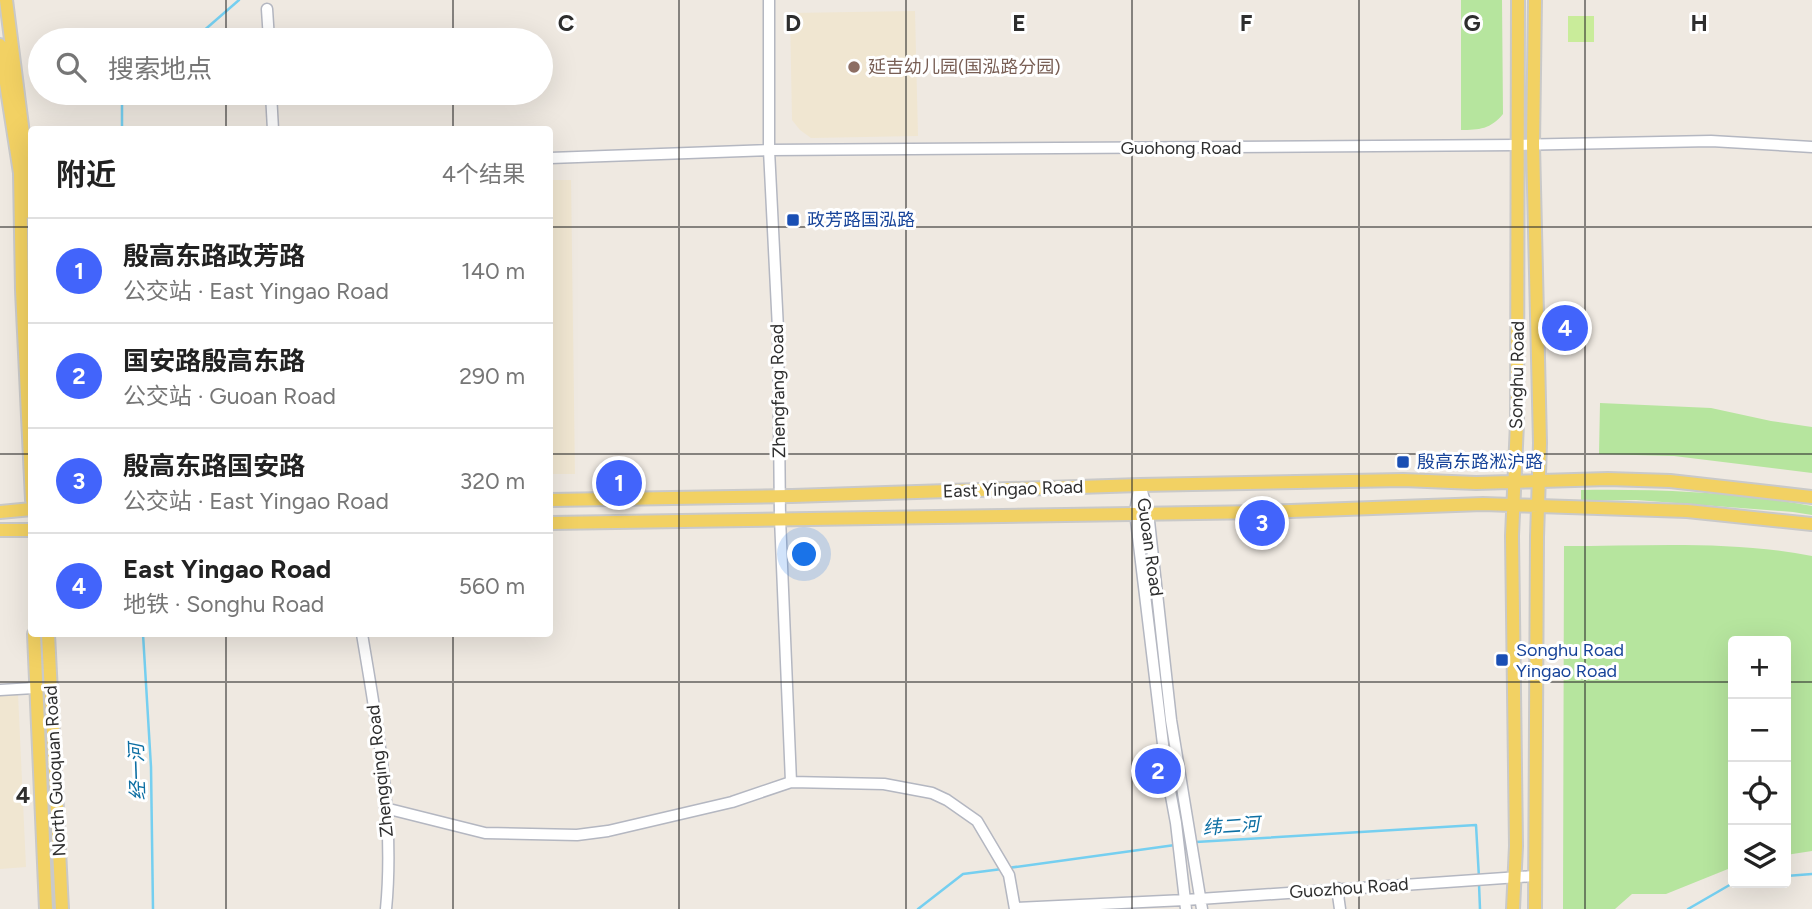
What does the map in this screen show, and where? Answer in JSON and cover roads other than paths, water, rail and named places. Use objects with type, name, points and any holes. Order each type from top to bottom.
[{"type":"main road","points":[[6,0],[27,173],[22,290],[28,416]]},
{"type":"main road","name":"Songhu Road","points":[[1513,909],[1517,846],[1512,536],[1515,507],[1518,276],[1518,0]]},
{"type":"main road","name":"Songhu Road","points":[[1535,0],[1533,145],[1540,443],[1537,506],[1535,909]]},
{"type":"main road","points":[[0,45],[27,173]]},
{"type":"main road","name":"East Yingao Road","points":[[553,500],[1403,480],[1476,483],[1515,480],[1670,481],[1812,498]]},
{"type":"main road","name":"East Yingao Road","points":[[553,523],[1263,512],[1483,504],[1687,511],[1812,524]]},
{"type":"main road","points":[[0,512],[28,509]]},
{"type":"main road","points":[[0,530],[28,530]]},
{"type":"main road","name":"North Guoquan Road","points":[[34,637],[34,688],[46,909]]},
{"type":"main road","name":"North Guoquan Road","points":[[48,637],[62,909]]},
{"type":"street","name":"Zhengfang Road","points":[[769,0],[769,150],[778,330],[780,518],[791,782]]},
{"type":"street","points":[[267,9],[268,28]]},
{"type":"street","points":[[272,105],[273,126]]},
{"type":"street","name":"Guohong Road","points":[[553,158],[769,150],[1533,145],[1711,141],[1812,147]]},
{"type":"street","name":"Guoan Road","points":[[1140,485],[1166,769],[1176,823],[1185,904]]},
{"type":"street","name":"Guoan Road","points":[[1141,512],[1201,904]]},
{"type":"street","name":"Zhengqing Road","points":[[362,637],[380,742],[389,879],[386,909]]},
{"type":"street","points":[[0,690],[34,688]]},
{"type":"street","points":[[385,808],[485,833],[578,835],[608,831],[732,802],[791,782],[884,784],[921,790],[947,800],[977,821],[1009,875],[1015,909]]},
{"type":"street","points":[[1514,876],[1534,876]]},
{"type":"street","name":"Guozhou Road","points":[[1015,909],[1201,904],[1337,888],[1514,876]]},
{"type":"street","points":[[1337,888],[1339,909]]},
{"type":"waterway","name":"经一河","points":[[207,28],[239,0]]},
{"type":"waterway","name":"经一河","points":[[122,105],[122,126]]},
{"type":"waterway","name":"经一河","points":[[143,637],[151,767],[153,909]]},
{"type":"waterway","name":"纬二河","points":[[1196,842],[1476,825],[1479,878]]},
{"type":"waterway","name":"纬二河","points":[[1008,868],[1175,845]]},
{"type":"waterway","name":"纬二河","points":[[918,909],[963,874],[1002,869]]},
{"type":"waterway","name":"纬二河","points":[[1791,876],[1812,874]]},
{"type":"waterway","name":"纬二河","points":[[1479,884],[1480,909]]},
{"type":"waterway","name":"纬二河","points":[[1688,909],[1728,886]]},
{"type":"place","name":"延吉幼儿园(国泓路分园)","points":[[854,67]]},
{"type":"place","name":"政芳路国泓路","points":[[793,220]]},
{"type":"place","name":"East Yingao Road","points":[[1565,328]]},
{"type":"place","name":"殷高东路淞沪路","points":[[1403,462]]},
{"type":"place","name":"殷高东路政芳路","points":[[619,483]]},
{"type":"place","name":"殷高东路国安路","points":[[1262,523]]},
{"type":"place","name":"Songhu Road Yingao Road","points":[[1502,660]]},
{"type":"place","name":"国安路殷高东路","points":[[1158,771]]}]
